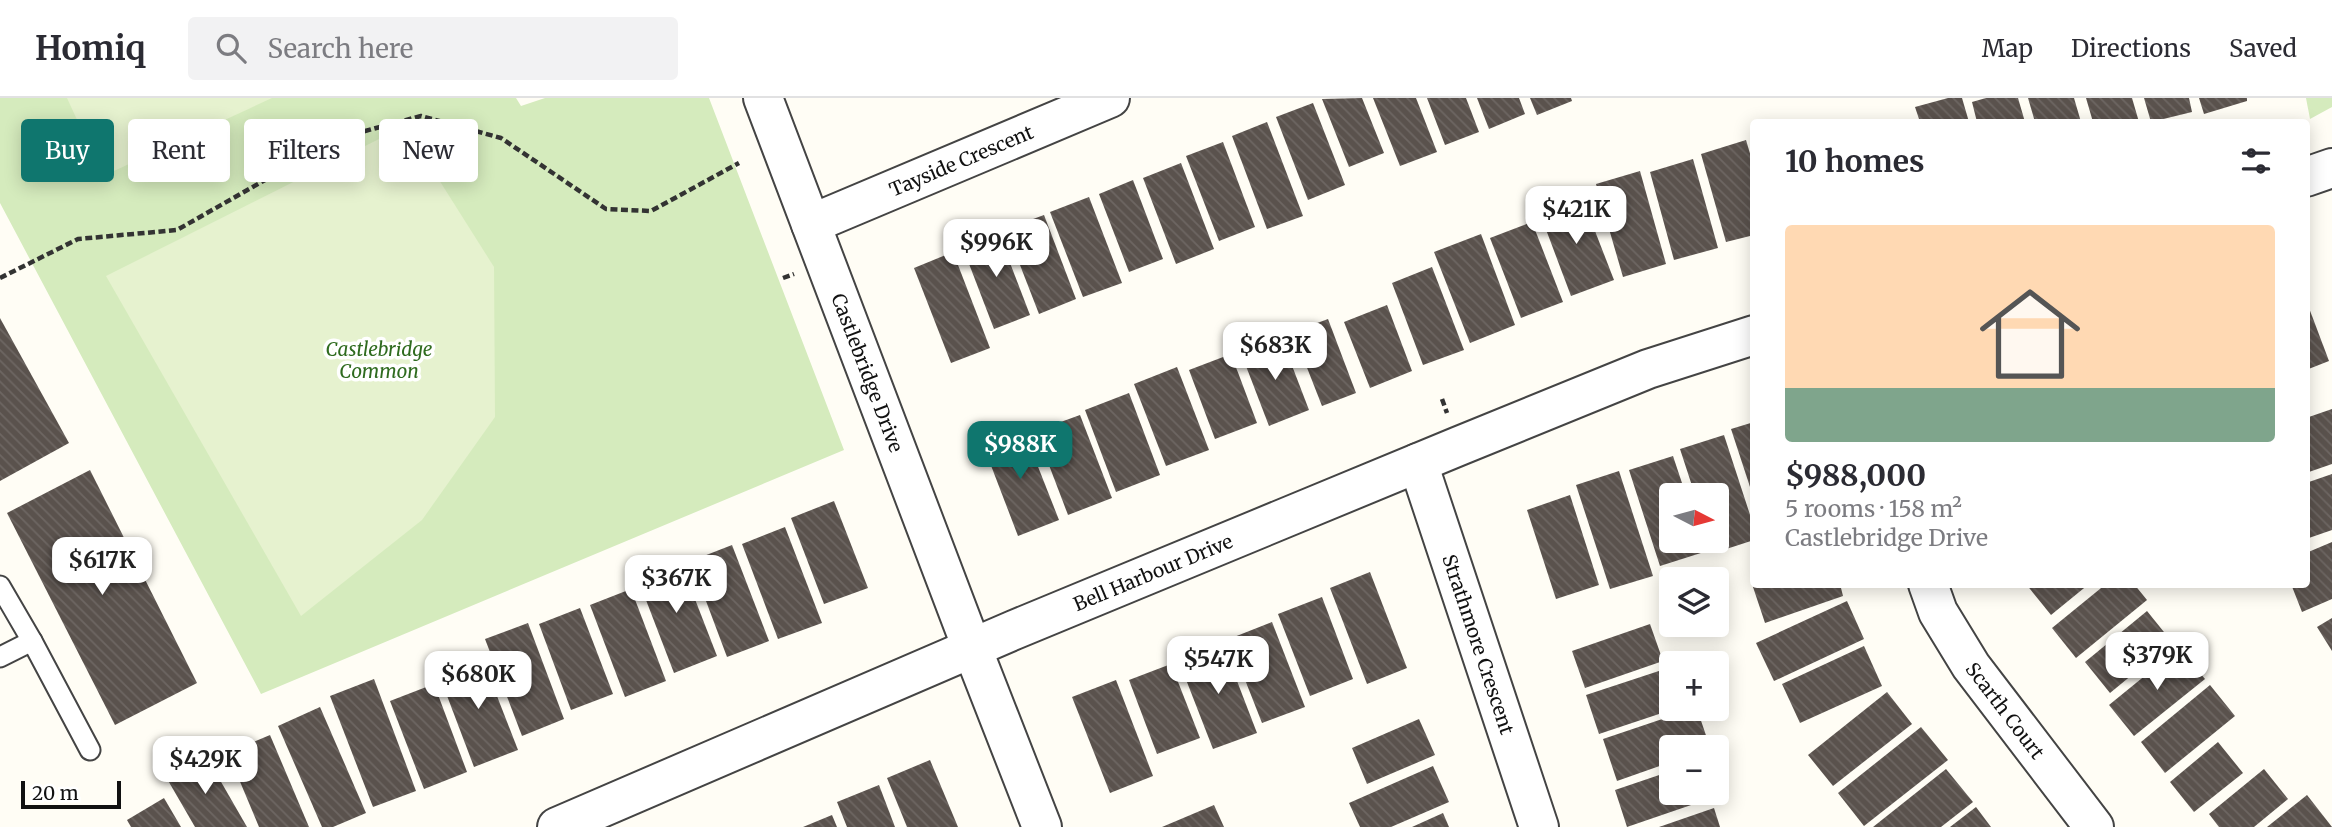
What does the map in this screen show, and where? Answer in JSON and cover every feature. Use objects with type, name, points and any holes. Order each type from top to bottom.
[{"type":"street","name":"Castlebridge Drive","points":[[763,98],[972,648]]},
{"type":"street","name":"Tayside Crescent","points":[[811,224],[1111,98]]},
{"type":"street","points":[[2310,176],[2332,168]]},
{"type":"street","name":"Bell Harbour Drive","points":[[557,827],[972,648],[1418,463],[1648,369],[1750,336]]},
{"type":"street","name":"Strathmore Crescent","points":[[1418,463],[1539,827]]},
{"type":"street","name":"Scarth Court","points":[[1929,588],[1938,612],[1971,666],[2094,827]]},
{"type":"street","points":[[972,648],[1042,827]]},
{"type":"lane","points":[[0,586],[90,750]]},
{"type":"lane","points":[[0,657],[32,641]]},
{"type":"path","points":[[0,278],[78,239],[177,230],[339,138],[421,116],[501,138],[606,209],[650,211],[739,163]]},
{"type":"green space","name":"Castlebridge Common","points":[[0,98],[516,98],[521,106],[545,98],[709,98],[844,450],[261,694],[0,203]]},
{"type":"green space","points":[[67,98],[272,98],[226,119],[128,119],[128,164],[114,171],[114,119],[77,119]]},
{"type":"green space","points":[[2306,98],[2332,98],[2332,107],[2310,119]]},
{"type":"green space","points":[[379,139],[379,182],[440,182],[494,267],[495,417],[422,520],[301,616],[106,276],[293,182],[365,182],[365,146]]},
{"type":"building","points":[[1362,98],[1384,153],[1349,167],[1322,99]]},
{"type":"building","points":[[1373,98],[1416,98],[1437,152],[1400,166]]},
{"type":"building","points":[[1427,98],[1466,98],[1479,132],[1445,145]]},
{"type":"building","points":[[1477,98],[1519,98],[1525,114],[1489,129]]},
{"type":"building","points":[[1530,98],[1571,98],[1572,101],[1537,115]]},
{"type":"building","points":[[1948,98],[1962,98],[1968,119],[1919,119],[1915,107]]},
{"type":"building","points":[[1986,98],[2018,98],[2024,119],[1976,119],[1972,102]]},
{"type":"building","points":[[2028,98],[2074,98],[2080,119],[2034,119]]},
{"type":"building","points":[[2086,98],[2132,98],[2138,119],[2092,119]]},
{"type":"building","points":[[2144,98],[2189,98],[2192,112],[2163,119],[2150,119]]},
{"type":"building","points":[[2199,98],[2247,98],[2247,101],[2204,114]]},
{"type":"building","points":[[1313,103],[1345,185],[1308,200],[1276,117]]},
{"type":"building","points":[[1267,122],[1303,216],[1267,229],[1232,136]]},
{"type":"building","points":[[1746,140],[1750,154],[1750,236],[1726,242],[1701,154]]},
{"type":"building","points":[[1223,142],[1255,227],[1219,241],[1186,156]]},
{"type":"building","points":[[1693,159],[1718,248],[1674,260],[1650,172]]},
{"type":"building","points":[[1181,163],[1214,249],[1176,264],[1143,178]]},
{"type":"building","points":[[1640,171],[1666,264],[1623,277],[1596,184]]},
{"type":"building","points":[[1133,180],[1163,259],[1129,272],[1099,194]]},
{"type":"building","points":[[1581,195],[1614,280],[1571,296],[1539,211]]},
{"type":"building","points":[[1089,197],[1122,283],[1083,297],[1050,212]]},
{"type":"building","points":[[1044,215],[1076,299],[1039,314],[1006,229]]},
{"type":"building","points":[[1532,222],[1563,302],[1521,318],[1490,238]]},
{"type":"building","points":[[997,229],[1030,315],[994,329],[961,243]]},
{"type":"building","points":[[1481,234],[1515,325],[1470,343],[1434,252]]},
{"type":"building","points":[[953,252],[990,348],[951,363],[914,268]]},
{"type":"building","points":[[1432,267],[1464,350],[1423,365],[1392,283]]},
{"type":"building","points":[[1387,305],[1412,371],[1370,388],[1344,322]]},
{"type":"building","points":[[2310,311],[2329,361],[2310,368]]},
{"type":"building","points":[[0,318],[69,443],[0,481]]},
{"type":"building","points":[[1328,319],[1356,393],[1322,406],[1293,332]]},
{"type":"building","points":[[1281,337],[1309,410],[1269,426],[1241,353]]},
{"type":"building","points":[[1231,354],[1257,423],[1215,439],[1189,370]]},
{"type":"building","points":[[1177,367],[1209,450],[1166,466],[1134,384]]},
{"type":"building","points":[[1129,393],[1160,475],[1116,492],[1085,410]]},
{"type":"building","points":[[2332,409],[2332,464],[2310,472],[2310,417]]},
{"type":"building","points":[[1080,415],[1112,498],[1068,515],[1036,431]]},
{"type":"building","points":[[1750,423],[1750,487],[1731,429]]},
{"type":"building","points":[[1022,426],[1059,520],[1018,536],[982,442]]},
{"type":"building","points":[[1724,435],[1750,515],[1750,541],[1729,548],[1729,483],[1691,483],[1680,449]]},
{"type":"building","points":[[1673,456],[1682,483],[1659,483],[1659,553],[1701,553],[1660,566],[1629,470]]},
{"type":"building","points":[[90,470],[197,683],[115,725],[7,513]]},
{"type":"building","points":[[1619,471],[1653,576],[1610,589],[1576,485]]},
{"type":"building","points":[[2332,474],[2332,530],[2310,538],[2310,482]]},
{"type":"building","points":[[1570,495],[1599,585],[1556,599],[1527,510]]},
{"type":"building","points":[[834,501],[868,588],[824,604],[791,518]]},
{"type":"building","points":[[785,527],[822,623],[778,639],[742,544]]},
{"type":"building","points":[[2332,542],[2332,599],[2302,612],[2293,588],[2310,588],[2310,551]]},
{"type":"building","points":[[732,545],[769,641],[727,657],[691,561]]},
{"type":"building","points":[[679,558],[717,656],[674,673],[636,574]]},
{"type":"building","points":[[1370,572],[1407,668],[1367,684],[1330,588]]},
{"type":"building","points":[[1753,588],[1841,588],[1843,596],[1765,623]]},
{"type":"building","points":[[2029,588],[2084,588],[2051,615]]},
{"type":"building","points":[[2101,588],[2137,588],[2147,600],[2076,658],[2052,628]]},
{"type":"building","points":[[631,589],[666,681],[625,697],[590,605]]},
{"type":"building","points":[[1322,597],[1353,679],[1310,696],[1278,614]]},
{"type":"building","points":[[1847,601],[1864,639],[1774,681],[1756,643]]},
{"type":"building","points":[[580,608],[613,694],[571,710],[539,624]]},
{"type":"building","points":[[2147,611],[2172,642],[2110,693],[2085,662]]},
{"type":"building","points":[[2332,618],[2332,651],[2317,627]]},
{"type":"building","points":[[1272,622],[1305,707],[1262,723],[1229,639]]},
{"type":"building","points":[[528,623],[564,719],[522,736],[485,639]]},
{"type":"building","points":[[1650,624],[1659,651],[1659,662],[1585,688],[1572,651]]},
{"type":"building","points":[[1222,642],[1257,733],[1213,749],[1178,659]]},
{"type":"building","points":[[1864,646],[1882,686],[1800,723],[1782,684]]},
{"type":"building","points":[[2179,648],[2205,679],[2134,736],[2109,705]]},
{"type":"building","points":[[481,655],[518,750],[474,767],[438,672]]},
{"type":"building","points":[[1171,664],[1200,738],[1157,754],[1129,680]]},
{"type":"building","points":[[1659,671],[1659,714],[1599,734],[1586,695]]},
{"type":"building","points":[[374,679],[416,791],[373,807],[330,696]]},
{"type":"building","points":[[1116,680],[1153,776],[1110,793],[1072,697]]},
{"type":"building","points":[[434,684],[467,772],[424,789],[390,701]]},
{"type":"building","points":[[2210,685],[2235,716],[2165,773],[2141,742]]},
{"type":"building","points":[[1887,692],[1912,724],[1833,786],[1808,755]]},
{"type":"building","points":[[320,707],[366,813],[333,827],[322,827],[278,726]]},
{"type":"building","points":[[1419,719],[1435,755],[1367,784],[1352,748]]},
{"type":"building","points":[[1659,720],[1701,721],[1706,735],[1659,735],[1659,766],[1617,781],[1603,739]]},
{"type":"building","points":[[1921,727],[1948,760],[1864,826],[1838,793]]},
{"type":"building","points":[[270,735],[309,827],[259,827],[228,753]]},
{"type":"building","points":[[2218,742],[2243,773],[2194,812],[2170,782]]},
{"type":"building","points":[[205,754],[247,827],[195,827],[166,777]]},
{"type":"building","points":[[930,760],[958,827],[907,827],[887,778]]},
{"type":"building","points":[[1433,766],[1449,802],[1391,827],[1360,827],[1349,803]]},
{"type":"building","points":[[1946,769],[1973,802],[1941,827],[1873,827]]},
{"type":"building","points":[[2264,769],[2288,799],[2254,827],[2219,827],[2209,814]]},
{"type":"building","points":[[1659,775],[1659,805],[1691,805],[1627,827],[1615,790]]},
{"type":"building","points":[[879,785],[895,827],[847,827],[837,802]]},
{"type":"building","points":[[2307,795],[2332,827],[2267,827]]},
{"type":"building","points":[[164,798],[181,827],[131,827],[127,820]]},
{"type":"building","points":[[1214,805],[1224,827],[1162,827]]},
{"type":"building","points":[[1976,807],[1991,827],[1950,827]]},
{"type":"building","points":[[1714,808],[1720,827],[1659,827]]},
{"type":"building","points":[[1443,813],[1449,827],[1412,827]]},
{"type":"building","points":[[832,815],[837,827],[803,827]]}]
